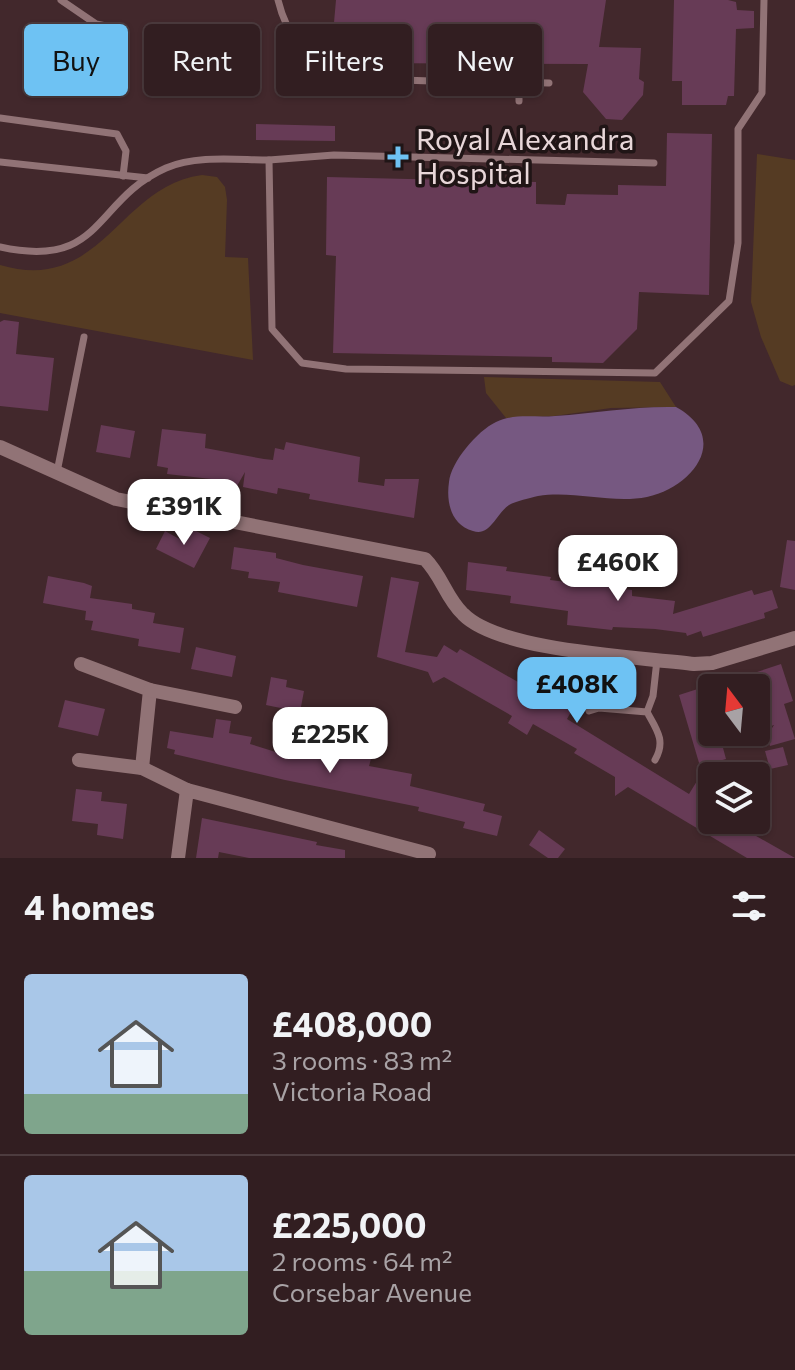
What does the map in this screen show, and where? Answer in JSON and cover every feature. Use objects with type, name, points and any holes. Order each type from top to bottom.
[{"type":"street","points":[[0,447],[56,475],[116,499],[425,559],[438,572],[463,614],[477,625],[539,645],[657,660],[712,663],[795,638]]},
{"type":"street","points":[[81,664],[150,690],[235,707]]},
{"type":"street","points":[[142,768],[150,690]]},
{"type":"street","points":[[79,760],[142,768],[187,790],[429,854]]},
{"type":"street","points":[[178,858],[187,790]]},
{"type":"lane","points":[[61,0],[96,24]]},
{"type":"lane","points":[[278,0],[290,30],[314,58],[344,74],[374,79],[428,80]]},
{"type":"lane","points":[[269,160],[272,329],[302,363],[346,369],[655,373],[729,301],[738,243],[738,129],[762,93],[764,0]]},
{"type":"lane","points":[[542,83],[549,83]]},
{"type":"lane","points":[[519,96],[519,101]]},
{"type":"lane","points":[[0,118],[117,134],[126,151],[123,176]]},
{"type":"lane","points":[[0,247],[34,255],[57,251],[82,239],[148,178],[168,167],[197,160],[269,160],[334,155],[654,163]]},
{"type":"lane","points":[[0,162],[148,178]]},
{"type":"lane","points":[[56,475],[84,337]]},
{"type":"lane","points":[[655,760],[662,748],[661,738],[647,712],[653,696],[657,660]]},
{"type":"lane","points":[[589,711],[614,709],[647,712]]},
{"type":"shaded area","points":[[757,154],[795,160],[795,385],[792,386],[780,381],[761,337],[751,302]]},
{"type":"shaded area","points":[[202,175],[217,177],[225,187],[225,257],[248,258],[253,360],[0,313],[0,265],[35,270],[63,265],[87,253],[149,198],[173,183]]},
{"type":"shaded area","points":[[484,377],[660,382],[676,407],[611,408],[554,416],[506,418],[486,393]]},
{"type":"shaded area","points":[[676,407],[692,419],[701,432],[703,446],[700,460],[691,472],[664,491],[633,499],[538,496],[509,505],[488,528],[479,532],[460,524],[452,512],[448,490],[455,465],[473,440],[496,422],[518,417]]},
{"type":"building","points":[[336,0],[606,0],[599,47],[641,48],[639,79],[644,82],[643,95],[622,120],[606,119],[583,92],[588,64],[542,64],[542,24],[428,24],[428,63],[412,63],[412,24],[334,24]]},
{"type":"building","points":[[674,0],[728,0],[736,2],[737,10],[754,11],[754,28],[736,29],[734,96],[728,96],[726,105],[682,105],[682,81],[672,81]]},
{"type":"building","points":[[256,124],[335,126],[335,141],[256,140]]},
{"type":"building","points":[[667,133],[712,134],[709,295],[639,292],[637,329],[603,363],[552,362],[552,357],[333,353],[336,256],[326,255],[327,177],[536,182],[536,204],[565,205],[567,194],[618,195],[618,185],[666,186]]},
{"type":"building","points":[[0,322],[19,322],[16,354],[54,358],[48,411],[0,406]]},
{"type":"building","points":[[101,425],[135,431],[130,458],[96,452]]},
{"type":"building","points":[[162,429],[206,434],[205,448],[264,459],[273,460],[275,448],[284,450],[286,442],[360,457],[358,482],[384,486],[385,479],[419,479],[414,518],[309,499],[310,494],[278,488],[277,494],[243,487],[245,472],[237,486],[232,485],[231,489],[217,486],[211,479],[167,474],[168,468],[157,466]]},
{"type":"building","points":[[190,528],[210,538],[194,568],[156,549],[165,531],[183,541]]},
{"type":"building","points":[[787,540],[795,541],[795,590],[780,587]]},
{"type":"building","points":[[234,547],[276,553],[276,558],[363,576],[357,607],[278,592],[280,582],[248,578],[249,572],[231,569]]},
{"type":"building","points":[[468,562],[507,567],[506,571],[551,577],[550,580],[632,590],[632,596],[675,601],[673,614],[752,590],[754,595],[772,590],[778,608],[764,613],[765,618],[703,637],[701,631],[687,636],[686,633],[655,629],[613,627],[612,630],[567,625],[568,611],[510,603],[511,596],[466,590]]},
{"type":"building","points":[[48,576],[92,586],[90,598],[132,604],[132,609],[155,613],[153,623],[184,628],[180,653],[138,646],[139,639],[91,630],[93,621],[85,620],[86,611],[43,603]]},
{"type":"building","points":[[391,577],[419,582],[405,652],[437,657],[444,645],[457,653],[460,649],[532,690],[539,678],[577,701],[567,719],[689,794],[698,779],[698,829],[628,787],[615,796],[615,777],[574,753],[577,749],[533,724],[527,735],[508,723],[512,716],[444,677],[433,683],[428,672],[377,657]]},
{"type":"building","points":[[196,647],[236,656],[232,677],[191,669]]},
{"type":"building","points":[[781,664],[793,701],[784,704],[795,739],[770,746],[770,731],[774,725],[770,723],[770,674],[754,673]]},
{"type":"building","points":[[271,677],[287,680],[286,687],[304,691],[300,712],[266,705]]},
{"type":"building","points":[[698,689],[698,746],[722,746],[726,759],[699,762],[679,695]]},
{"type":"building","points":[[65,700],[105,709],[98,736],[58,727]]},
{"type":"building","points":[[216,719],[231,721],[229,733],[252,737],[250,744],[295,758],[296,751],[371,759],[369,766],[412,774],[410,786],[485,804],[483,811],[502,816],[497,836],[463,828],[465,822],[418,811],[419,807],[285,780],[174,754],[175,750],[167,748],[170,731],[213,738]]},
{"type":"building","points":[[783,747],[788,765],[770,769],[765,751]]},
{"type":"building","points":[[76,789],[102,792],[101,801],[127,804],[123,839],[97,835],[98,824],[72,821]]},
{"type":"building","points":[[202,818],[317,842],[316,845],[345,850],[345,858],[249,858],[219,852],[218,858],[196,858]]},
{"type":"building","points":[[539,830],[565,849],[558,858],[548,858],[529,845]]},
{"type":"building","points":[[707,834],[753,834],[795,858],[747,858]]},
{"type":"place","name":"Royal Alexandra Hospital","points":[[398,157]]}]
